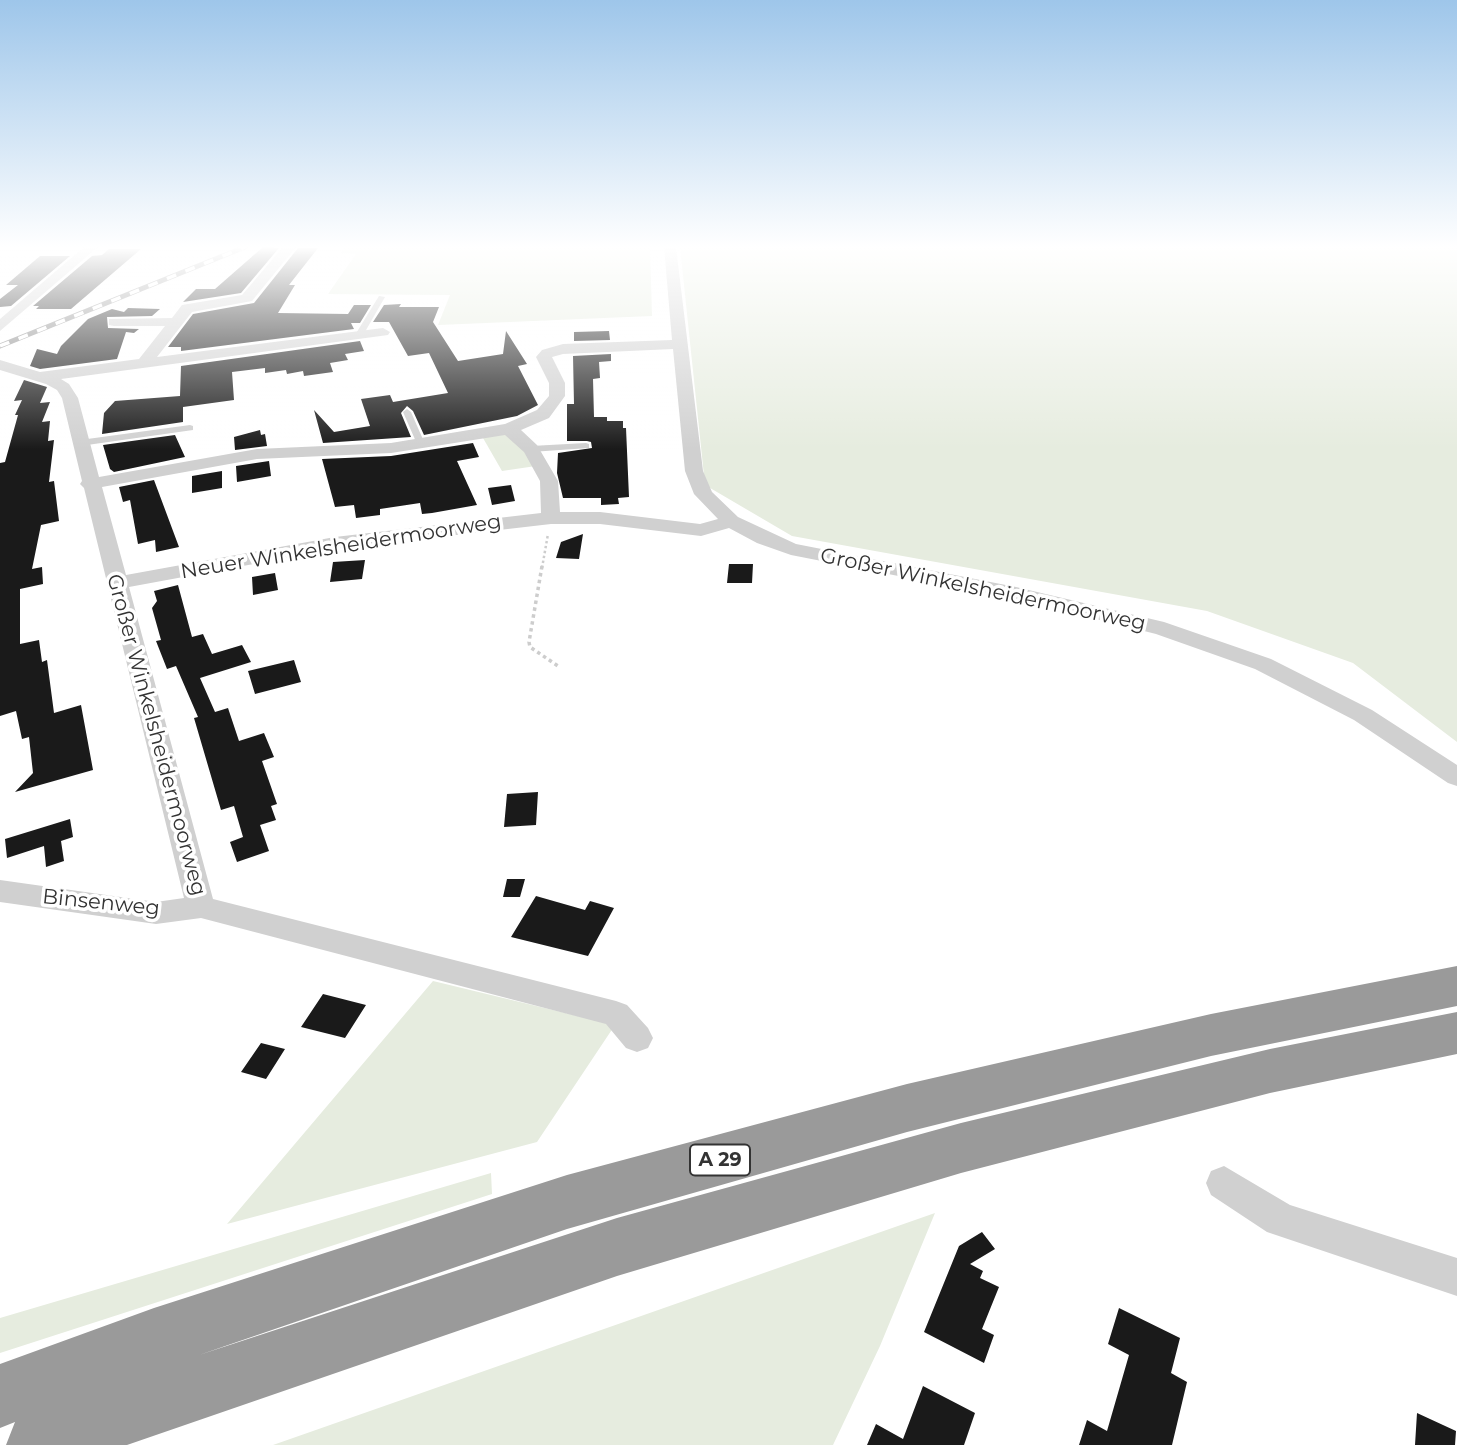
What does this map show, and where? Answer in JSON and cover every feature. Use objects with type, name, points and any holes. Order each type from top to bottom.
[{"type":"highway","name":"A 29","points":[[0,1396],[154,1339],[567,1202],[933,1102],[1211,1035],[1457,986]]},
{"type":"highway","points":[[39,1445],[183,1392],[617,1247],[974,1145],[1270,1070],[1457,1033]]},
{"type":"street","points":[[145,362],[174,322],[183,314]]},
{"type":"street","name":"Großer Winkelsheidermoorweg","points":[[677,314],[694,471],[703,494],[731,521],[764,539],[791,549],[1016,593],[1164,629],[1263,664],[1363,715],[1457,777]]},
{"type":"street","points":[[0,327],[7,316]]},
{"type":"street","points":[[114,322],[174,322]]},
{"type":"street","points":[[41,377],[383,332]]},
{"type":"street","points":[[89,484],[257,454],[421,444],[509,429],[543,414],[558,396],[557,383],[544,357],[547,353],[563,349],[680,344]]},
{"type":"street","name":"Großer Winkelsheidermoorweg","points":[[0,365],[41,377],[63,387],[70,398],[89,484],[201,907],[616,1014],[637,1038]]},
{"type":"street","points":[[509,429],[531,449],[549,481],[551,518]]},
{"type":"street","name":"Neuer Winkelsheidermoorweg","points":[[117,583],[335,543],[479,524],[551,518],[600,518],[701,530],[731,521]]},
{"type":"street","name":"Binsenweg","points":[[0,891],[156,913],[201,907]]},
{"type":"street","points":[[1224,1183],[1280,1220],[1457,1277]]},
{"type":"lane","points":[[359,335],[371,314]]},
{"type":"lane","points":[[407,412],[421,444]]},
{"type":"lane","points":[[80,443],[190,428]]},
{"type":"lane","points":[[531,449],[586,446]]},
{"type":"path","points":[[551,518],[539,571],[529,642],[530,647],[558,666]]},
{"type":"shaded area","points":[[442,314],[652,314],[652,316],[438,325]]},
{"type":"shaded area","points":[[687,314],[1457,314],[1457,742],[1353,663],[1207,611],[792,536],[705,485]]},
{"type":"shaded area","points":[[502,434],[513,437],[536,466],[502,471],[483,438]]},
{"type":"shaded area","points":[[433,981],[615,1025],[537,1142],[227,1224]]},
{"type":"shaded area","points":[[491,1173],[492,1194],[0,1353],[0,1318]]},
{"type":"shaded area","points":[[935,1213],[880,1346],[833,1445],[273,1445]]},
{"type":"building","points":[[99,314],[154,314],[107,317],[108,328],[139,329],[134,333],[126,332],[117,359],[40,369],[30,366],[37,349],[57,354],[61,346],[88,319]]},
{"type":"building","points":[[193,314],[365,314],[360,323],[351,323],[354,329],[181,351],[181,347],[168,347]]},
{"type":"building","points":[[378,314],[436,314],[433,322],[458,361],[503,354],[506,331],[527,364],[518,366],[538,405],[517,416],[424,435],[413,411],[407,406],[401,413],[411,437],[323,443],[314,410],[334,432],[370,426],[361,399],[390,395],[393,402],[448,393],[429,353],[408,356],[389,322],[373,322]]},
{"type":"building","points":[[609,331],[610,340],[574,341],[574,332]]},
{"type":"building","points":[[360,341],[364,351],[345,354],[348,360],[330,363],[333,372],[304,376],[303,371],[287,374],[286,370],[265,373],[265,368],[232,372],[234,400],[183,407],[183,422],[102,434],[104,413],[115,401],[180,396],[181,366]]},
{"type":"building","points":[[611,354],[611,361],[599,362],[600,378],[593,379],[594,417],[607,417],[607,421],[623,421],[623,428],[626,428],[629,497],[618,498],[619,504],[601,505],[601,498],[563,498],[557,473],[558,453],[592,448],[591,442],[567,441],[567,404],[574,404],[573,356]]},
{"type":"building","points":[[24,380],[47,387],[40,403],[50,402],[42,422],[50,421],[48,441],[54,440],[49,482],[54,481],[59,521],[41,525],[32,569],[42,567],[43,584],[20,589],[20,644],[39,640],[42,662],[47,660],[54,713],[81,705],[93,770],[15,792],[33,773],[29,737],[22,739],[16,711],[0,716],[0,463],[5,462],[18,415],[15,415],[22,400],[14,401]]},
{"type":"building","points":[[260,430],[261,435],[265,434],[267,446],[235,450],[234,437]]},
{"type":"building","points":[[175,435],[185,457],[114,472],[110,469],[103,445]]},
{"type":"building","points":[[473,443],[479,457],[457,461],[477,505],[422,514],[420,503],[380,509],[380,515],[356,518],[354,505],[335,507],[322,459],[391,456]]},
{"type":"building","points":[[269,461],[271,476],[237,482],[236,466]]},
{"type":"building","points":[[222,471],[222,488],[192,493],[192,476]]},
{"type":"building","points":[[154,480],[179,547],[156,552],[155,540],[138,544],[130,500],[123,502],[119,487]]},
{"type":"building","points":[[511,485],[515,501],[492,505],[488,488]]},
{"type":"building","points":[[583,534],[579,559],[556,558],[561,542]]},
{"type":"building","points":[[365,560],[362,579],[330,582],[333,562]]},
{"type":"building","points":[[729,564],[753,564],[752,583],[727,583]]},
{"type":"building","points":[[275,573],[278,590],[253,595],[252,577]]},
{"type":"building","points":[[178,585],[192,637],[203,634],[212,654],[242,645],[251,662],[200,678],[215,712],[228,708],[239,741],[264,733],[274,757],[262,761],[277,804],[271,806],[276,820],[260,825],[269,851],[237,862],[230,842],[243,837],[234,806],[221,810],[194,718],[198,717],[176,666],[167,669],[156,641],[161,640],[152,608],[157,601],[154,591]]},
{"type":"building","points":[[294,660],[301,682],[255,694],[248,671]]},
{"type":"building","points":[[538,792],[536,825],[504,827],[507,794]]},
{"type":"building","points":[[70,819],[73,837],[61,841],[64,861],[46,867],[44,846],[7,858],[5,839]]},
{"type":"building","points":[[507,879],[525,879],[520,897],[503,897]]},
{"type":"building","points":[[536,896],[585,910],[590,901],[614,908],[588,956],[511,937]]},
{"type":"building","points":[[323,994],[366,1005],[345,1038],[301,1027]]},
{"type":"building","points":[[261,1043],[285,1049],[266,1079],[241,1072]]},
{"type":"building","points":[[982,1232],[995,1249],[970,1264],[983,1271],[980,1278],[999,1287],[982,1329],[994,1335],[984,1363],[924,1332],[959,1246]]},
{"type":"building","points":[[1119,1308],[1180,1338],[1171,1373],[1187,1382],[1172,1445],[1079,1445],[1087,1420],[1107,1431],[1129,1355],[1108,1344]]},
{"type":"building","points":[[923,1386],[975,1413],[964,1445],[867,1445],[876,1424],[903,1439]]},
{"type":"building","points":[[1417,1413],[1456,1431],[1455,1445],[1415,1445]]},
{"type":"railway","points":[[0,346],[78,314]]}]
